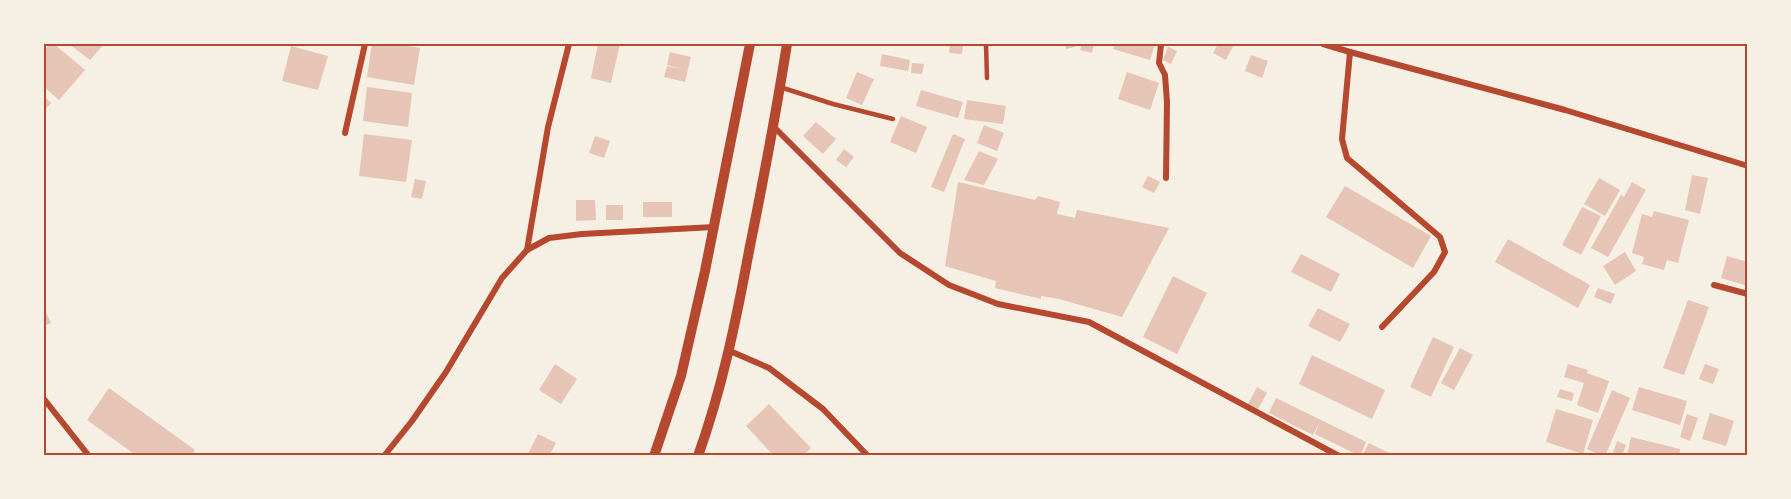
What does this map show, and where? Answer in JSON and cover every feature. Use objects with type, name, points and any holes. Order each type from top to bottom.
[{"type":"street","points":[[345,133],[365,44]]},
{"type":"street","points":[[527,250],[548,127],[569,44]]},
{"type":"street","points":[[654,456],[681,376],[714,227],[750,44]]},
{"type":"street","points":[[698,456],[713,415],[730,351],[774,127],[787,44]]},
{"type":"street","points":[[1161,44],[1159,63],[1165,75],[1167,102],[1166,178]]},
{"type":"street","points":[[1323,44],[1565,110],[1748,166]]},
{"type":"street","points":[[1350,52],[1342,139],[1347,158],[1440,237],[1445,252],[1434,272],[1382,327]]},
{"type":"street","points":[[774,127],[900,253],[948,285],[998,304],[1089,322],[1339,456]]},
{"type":"street","points":[[384,456],[446,372],[502,278],[527,250],[549,238],[714,227]]},
{"type":"street","points":[[1714,285],[1748,294]]},
{"type":"street","points":[[730,351],[769,368],[823,409],[868,456]]},
{"type":"street","points":[[44,399],[89,456]]},
{"type":"lane","points":[[986,44],[987,78]]},
{"type":"lane","points":[[780,87],[833,104],[894,118]]},
{"type":"building","points":[[50,44],[54,44],[85,70],[59,100],[44,87],[44,51]]},
{"type":"building","points":[[69,44],[104,44],[90,60]]},
{"type":"building","points":[[372,44],[394,44],[420,48],[414,85],[367,77]]},
{"type":"building","points":[[598,44],[620,44],[611,83],[591,78]]},
{"type":"building","points":[[950,44],[963,44],[962,54],[949,53]]},
{"type":"building","points":[[1065,44],[1075,44],[1075,47],[1066,49]]},
{"type":"building","points":[[1082,44],[1094,44],[1092,53],[1080,50]]},
{"type":"building","points":[[1115,44],[1155,44],[1150,60],[1113,49]]},
{"type":"building","points":[[1218,44],[1233,46],[1226,60],[1213,53]]},
{"type":"building","points":[[291,46],[328,56],[318,90],[282,81]]},
{"type":"building","points":[[1168,47],[1177,51],[1171,64],[1163,60]]},
{"type":"building","points":[[670,52],[691,57],[685,82],[664,77],[667,66],[682,69],[667,65]]},
{"type":"building","points":[[882,54],[910,60],[908,71],[880,66]]},
{"type":"building","points":[[1251,55],[1268,61],[1262,78],[1245,71]]},
{"type":"building","points":[[912,63],[924,64],[922,74],[911,73]]},
{"type":"building","points":[[857,72],[874,79],[862,105],[846,98]]},
{"type":"building","points":[[1127,72],[1159,83],[1150,110],[1118,99]]},
{"type":"building","points":[[367,87],[412,93],[408,127],[363,121]]},
{"type":"building","points":[[921,90],[963,102],[958,118],[916,106]]},
{"type":"building","points":[[44,96],[51,103],[44,111]]},
{"type":"building","points":[[967,100],[1006,106],[1003,124],[964,119]]},
{"type":"building","points":[[901,116],[927,127],[916,153],[890,142]]},
{"type":"building","points":[[816,122],[836,139],[823,154],[803,136]]},
{"type":"building","points":[[984,125],[1004,133],[997,151],[977,143]]},
{"type":"building","points":[[364,134],[412,140],[406,182],[359,176]]},
{"type":"building","points":[[953,134],[965,139],[944,192],[931,187]]},
{"type":"building","points":[[595,136],[610,141],[604,158],[589,153]]},
{"type":"building","points":[[844,149],[854,157],[846,167],[836,160]]},
{"type":"building","points":[[979,151],[998,159],[984,185],[964,180]]},
{"type":"building","points":[[1692,175],[1708,178],[1700,214],[1685,210]]},
{"type":"building","points":[[1148,176],[1160,182],[1154,193],[1142,187]]},
{"type":"building","points":[[1599,178],[1620,190],[1605,216],[1584,204]]},
{"type":"building","points":[[415,179],[426,181],[422,199],[411,197]]},
{"type":"building","points":[[958,182],[1035,200],[1038,196],[1060,202],[1057,214],[1075,218],[1077,210],[1169,228],[1122,317],[1059,299],[1041,296],[1041,299],[995,288],[996,281],[945,266]]},
{"type":"building","points":[[1632,182],[1646,190],[1608,257],[1591,248],[1621,195],[1624,197]]},
{"type":"building","points":[[1345,186],[1431,236],[1413,268],[1326,217]]},
{"type":"building","points":[[576,200],[595,200],[596,220],[576,221]]},
{"type":"building","points":[[643,202],[672,202],[672,217],[643,217]]},
{"type":"building","points":[[606,205],[623,205],[623,220],[606,220]]},
{"type":"building","points":[[1582,207],[1601,216],[1581,255],[1562,245]]},
{"type":"building","points":[[1654,211],[1689,220],[1678,263],[1667,260],[1664,270],[1642,264],[1644,257],[1632,253],[1642,214],[1652,217]]},
{"type":"building","points":[[1508,239],[1590,285],[1578,308],[1495,262]]},
{"type":"building","points":[[1625,252],[1636,271],[1615,285],[1603,266]]},
{"type":"building","points":[[1301,254],[1340,274],[1331,292],[1291,272]]},
{"type":"building","points":[[1727,256],[1748,262],[1748,286],[1721,278]]},
{"type":"building","points":[[1173,276],[1207,293],[1177,354],[1143,337]]},
{"type":"building","points":[[1598,288],[1615,294],[1611,304],[1594,297]]},
{"type":"building","points":[[1688,300],[1709,307],[1684,375],[1663,368]]},
{"type":"building","points":[[44,308],[51,323],[44,326]]},
{"type":"building","points":[[1318,308],[1350,324],[1340,342],[1308,326]]},
{"type":"building","points":[[1433,337],[1454,347],[1431,397],[1410,387]]},
{"type":"building","points":[[1460,348],[1473,355],[1454,390],[1441,383]]},
{"type":"building","points":[[1312,355],[1385,390],[1372,419],[1299,384]]},
{"type":"building","points":[[555,364],[577,379],[561,404],[539,390]]},
{"type":"building","points":[[1568,364],[1588,370],[1587,373],[1609,381],[1598,413],[1577,405],[1584,383],[1564,377]]},
{"type":"building","points":[[1705,364],[1719,369],[1713,384],[1699,379]]},
{"type":"building","points":[[1257,387],[1267,393],[1258,409],[1248,404]]},
{"type":"building","points":[[1639,387],[1687,401],[1680,425],[1632,410]]},
{"type":"building","points":[[109,388],[195,450],[191,456],[137,456],[87,420]]},
{"type":"building","points":[[1560,389],[1574,393],[1572,401],[1557,397]]},
{"type":"building","points":[[1612,390],[1630,398],[1605,456],[1602,456],[1587,449]]},
{"type":"building","points":[[1276,398],[1366,442],[1360,456],[1315,434],[1320,422],[1313,435],[1269,413]]},
{"type":"building","points":[[769,404],[811,448],[803,456],[774,456],[746,426]]},
{"type":"building","points":[[1556,409],[1593,420],[1583,454],[1546,442]]},
{"type":"building","points":[[1710,413],[1734,421],[1726,446],[1702,439]]},
{"type":"building","points":[[1687,414],[1698,418],[1690,441],[1680,437]]},
{"type":"building","points":[[538,434],[556,443],[549,456],[527,456]]},
{"type":"building","points":[[1631,437],[1680,449],[1679,456],[1627,456]]},
{"type":"building","points":[[1617,441],[1626,445],[1622,456],[1612,456]]},
{"type":"building","points":[[1369,443],[1395,456],[1362,456]]}]
